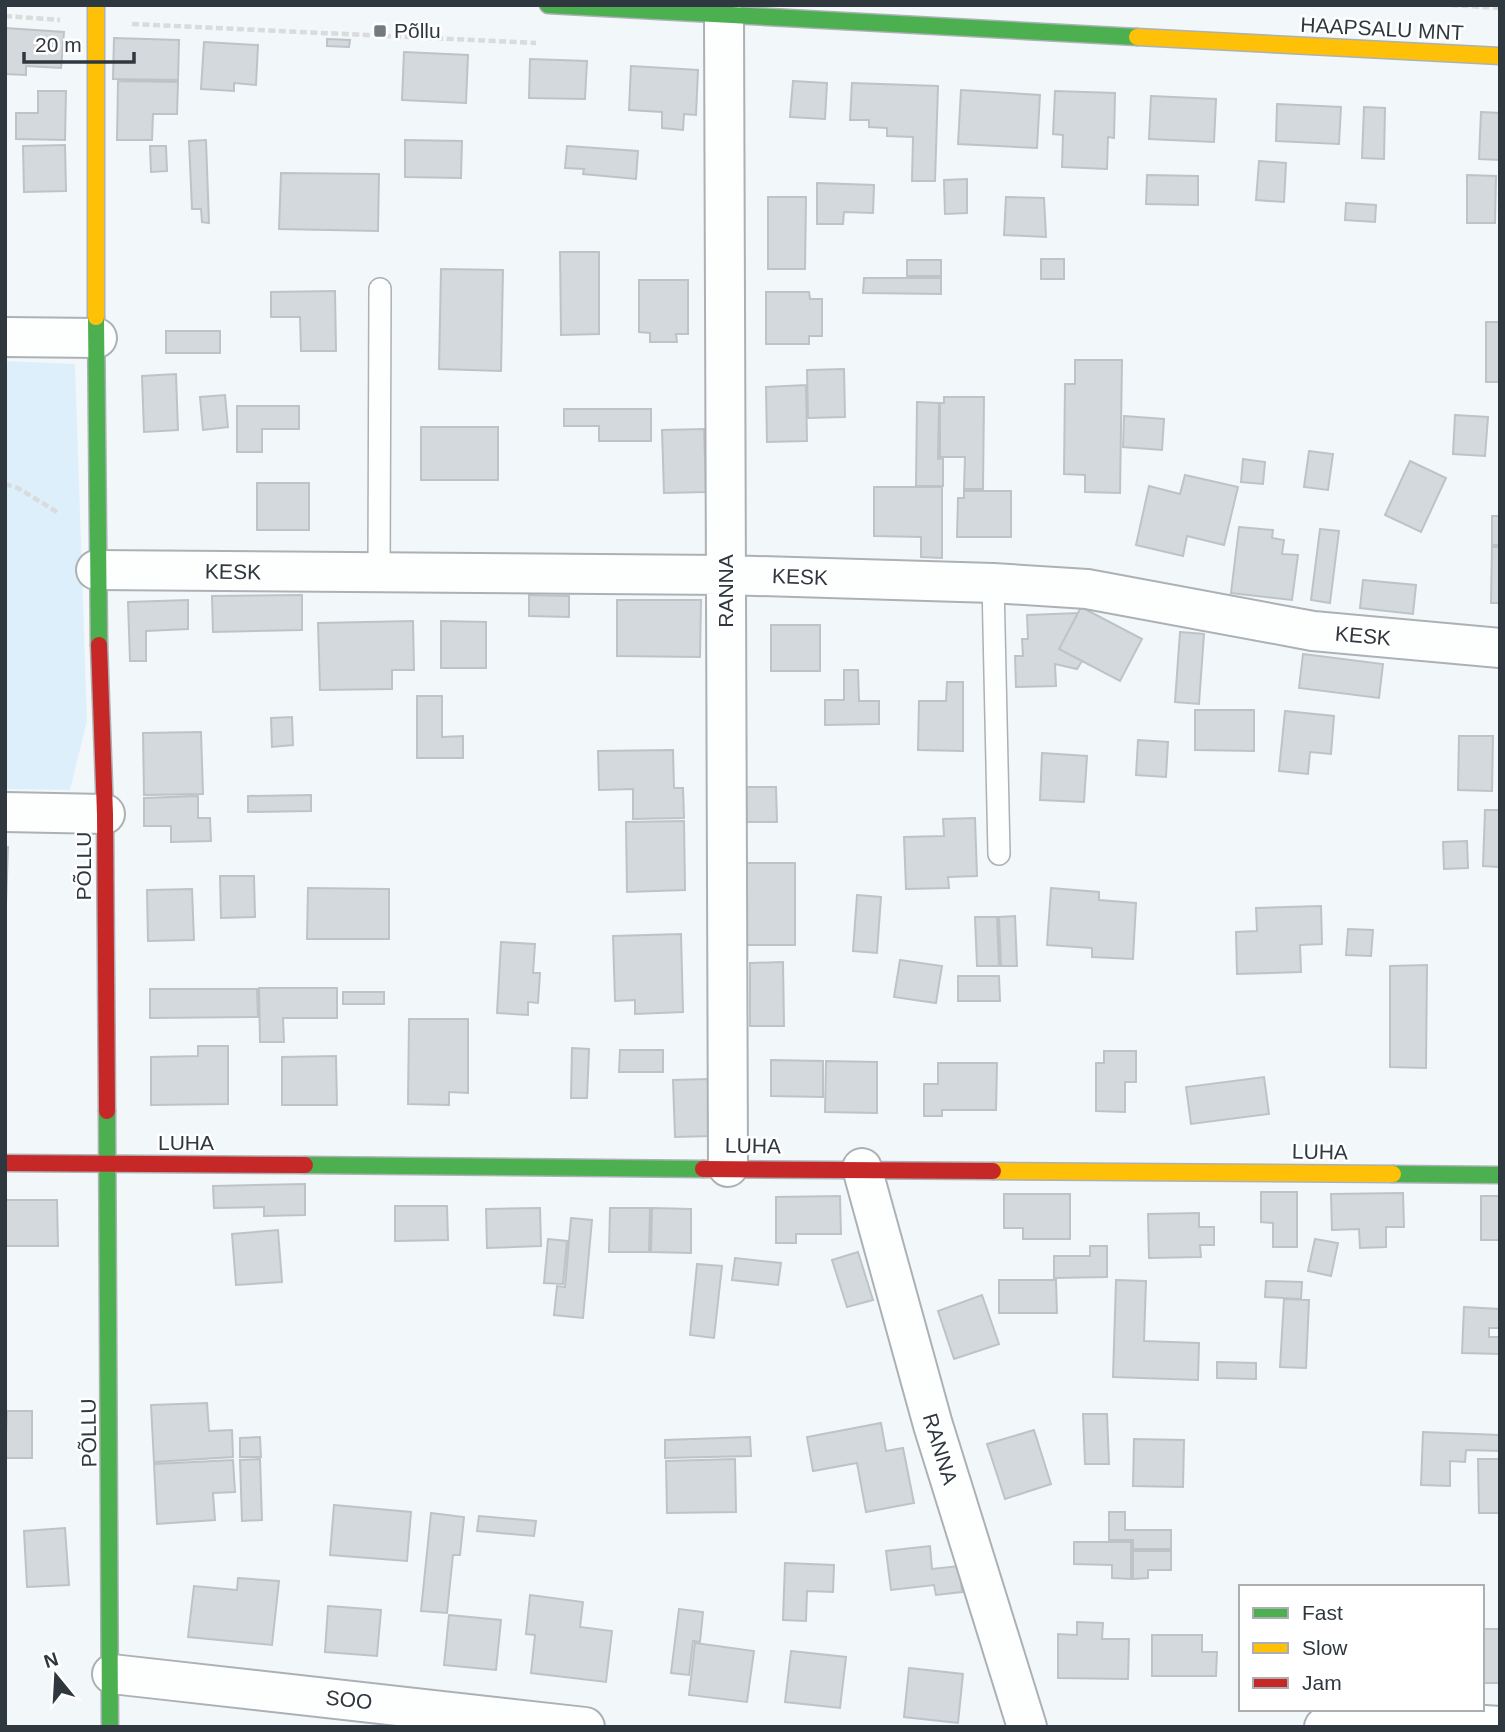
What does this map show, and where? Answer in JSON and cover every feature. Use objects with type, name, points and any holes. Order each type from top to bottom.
[{"type":"street","name":"PÕLLU","points":[[96,5],[96,553],[105,814],[112,1674],[110,1727]]},
{"type":"street","name":"HAAPSALU MNT","points":[[548,5],[1500,56]]},
{"type":"street","name":"RANNA","points":[[724,16],[728,1167]]},
{"type":"street","points":[[5,337],[97,338]]},
{"type":"street","name":"KESK","points":[[96,553],[379,574],[725,575],[993,583],[1087,589],[1313,631],[1500,648]]},
{"type":"street","points":[[5,812],[105,814]]},
{"type":"street","name":"LUHA","points":[[5,1163],[1500,1175]]},
{"type":"street","name":"RANNA","points":[[862,1168],[933,1425],[1027,1727]]},
{"type":"street","name":"SOO","points":[[112,1674],[585,1727]]},
{"type":"street","points":[[1324,1727],[1391,1719],[1500,1726]]},
{"type":"lane","points":[[379,574],[380,289]]},
{"type":"lane","points":[[993,583],[999,854]]},
{"type":"path","points":[[1451,5],[1500,8]]},
{"type":"path","points":[[5,484],[18,488],[96,553]]},
{"type":"shaded area","points":[[5,361],[75,364],[87,721],[70,790],[5,789]]},
{"type":"building","points":[[5,28],[64,32],[61,68],[26,66],[26,75],[5,74]]},
{"type":"building","points":[[114,38],[179,40],[178,80],[113,79]]},
{"type":"building","points":[[327,39],[350,40],[349,47],[327,46]]},
{"type":"building","points":[[204,42],[258,45],[256,85],[234,83],[234,91],[201,89]]},
{"type":"building","points":[[404,52],[468,55],[466,103],[402,100]]},
{"type":"building","points":[[530,59],[587,61],[585,99],[529,98]]},
{"type":"building","points":[[631,66],[698,70],[696,115],[684,114],[683,130],[662,128],[662,112],[629,110]]},
{"type":"building","points":[[118,81],[178,82],[177,114],[153,114],[152,140],[117,140]]},
{"type":"building","points":[[793,81],[827,83],[825,119],[790,117]]},
{"type":"building","points":[[852,83],[938,86],[935,181],[912,181],[913,137],[887,136],[887,128],[869,127],[869,120],[850,120]]},
{"type":"building","points":[[961,90],[1040,95],[1037,148],[958,144]]},
{"type":"building","points":[[38,91],[66,91],[65,140],[16,139],[16,113],[38,113]]},
{"type":"building","points":[[1055,91],[1115,93],[1114,138],[1108,137],[1107,169],[1062,167],[1063,135],[1053,134]]},
{"type":"building","points":[[1151,96],[1216,99],[1214,142],[1149,139]]},
{"type":"building","points":[[1277,104],[1341,107],[1339,144],[1276,141]]},
{"type":"building","points":[[1364,107],[1385,108],[1384,159],[1362,158]]},
{"type":"building","points":[[1481,112],[1500,113],[1500,160],[1479,159]]},
{"type":"building","points":[[206,140],[209,223],[202,222],[201,209],[192,209],[189,141]]},
{"type":"building","points":[[405,140],[462,141],[461,178],[405,177]]},
{"type":"building","points":[[65,145],[66,191],[24,192],[23,146]]},
{"type":"building","points":[[150,146],[166,146],[167,171],[151,172]]},
{"type":"building","points":[[567,146],[638,151],[636,179],[583,174],[584,169],[565,168]]},
{"type":"building","points":[[1259,161],[1286,163],[1284,202],[1256,200]]},
{"type":"building","points":[[281,173],[379,174],[378,231],[279,229]]},
{"type":"building","points":[[1147,175],[1198,176],[1198,205],[1146,204]]},
{"type":"building","points":[[1467,175],[1496,176],[1495,223],[1467,223]]},
{"type":"building","points":[[967,179],[967,213],[945,214],[944,180]]},
{"type":"building","points":[[817,183],[874,185],[873,213],[844,212],[843,224],[817,224]]},
{"type":"building","points":[[768,197],[806,197],[805,269],[768,269]]},
{"type":"building","points":[[1006,197],[1044,198],[1046,237],[1004,235]]},
{"type":"building","points":[[1346,203],[1376,205],[1375,222],[1345,220]]},
{"type":"building","points":[[560,252],[599,252],[599,334],[561,335]]},
{"type":"building","points":[[1041,259],[1064,259],[1064,279],[1041,279]]},
{"type":"building","points":[[907,260],[941,260],[941,276],[907,276]]},
{"type":"building","points":[[441,269],[503,270],[501,371],[439,369]]},
{"type":"building","points":[[864,278],[941,278],[941,294],[863,293]]},
{"type":"building","points":[[639,280],[688,280],[688,334],[676,334],[677,342],[650,342],[650,333],[639,332]]},
{"type":"building","points":[[335,291],[336,351],[301,351],[300,317],[271,317],[271,292]]},
{"type":"building","points":[[766,292],[809,292],[810,299],[822,299],[822,336],[809,336],[809,344],[766,344]]},
{"type":"building","points":[[1486,322],[1500,322],[1500,382],[1486,382]]},
{"type":"building","points":[[166,331],[220,331],[220,353],[166,353]]},
{"type":"building","points":[[1075,360],[1122,360],[1120,493],[1085,492],[1085,475],[1064,474],[1065,384],[1075,384]]},
{"type":"building","points":[[844,369],[845,417],[808,418],[807,370]]},
{"type":"building","points":[[176,374],[178,430],[144,432],[142,376]]},
{"type":"building","points":[[806,385],[807,441],[767,442],[766,387]]},
{"type":"building","points":[[225,395],[228,427],[203,430],[200,397]]},
{"type":"building","points":[[944,397],[984,397],[983,489],[964,489],[965,457],[940,457],[940,403],[944,403]]},
{"type":"building","points":[[917,402],[939,403],[938,459],[943,458],[943,486],[916,486]]},
{"type":"building","points":[[237,406],[299,406],[299,429],[262,429],[262,452],[237,452]]},
{"type":"building","points":[[564,409],[651,409],[651,441],[599,441],[599,426],[564,426]]},
{"type":"building","points":[[1455,415],[1488,417],[1485,456],[1453,454]]},
{"type":"building","points":[[1124,416],[1164,419],[1162,450],[1123,447]]},
{"type":"building","points":[[421,427],[498,427],[498,480],[421,480]]},
{"type":"building","points":[[704,429],[706,492],[664,493],[662,430]]},
{"type":"building","points":[[1309,451],[1333,454],[1328,490],[1304,487]]},
{"type":"building","points":[[1243,459],[1265,462],[1263,484],[1241,482]]},
{"type":"building","points":[[1410,461],[1446,478],[1421,532],[1385,515]]},
{"type":"building","points":[[1185,475],[1238,487],[1224,545],[1187,536],[1183,556],[1136,545],[1149,486],[1180,494]]},
{"type":"building","points":[[257,483],[309,483],[309,530],[257,530]]},
{"type":"building","points":[[874,487],[942,487],[942,558],[921,557],[921,537],[874,536]]},
{"type":"building","points":[[964,491],[1011,491],[1011,537],[957,537],[958,498],[964,498]]},
{"type":"building","points":[[1492,516],[1500,516],[1500,545],[1492,545]]},
{"type":"building","points":[[1239,527],[1273,530],[1272,538],[1284,540],[1282,554],[1298,555],[1292,600],[1231,593]]},
{"type":"building","points":[[1320,529],[1339,531],[1330,603],[1311,600]]},
{"type":"building","points":[[1492,547],[1500,547],[1500,603],[1491,603]]},
{"type":"building","points":[[1363,580],[1416,585],[1413,614],[1360,608]]},
{"type":"building","points":[[302,595],[302,630],[213,632],[212,596]]},
{"type":"building","points":[[529,595],[569,596],[569,617],[529,616]]},
{"type":"building","points":[[188,600],[188,629],[146,631],[146,661],[130,661],[128,602]]},
{"type":"building","points":[[617,600],[701,600],[700,657],[617,656]]},
{"type":"building","points":[[1081,607],[1142,639],[1120,681],[1059,649]]},
{"type":"building","points":[[1078,613],[1059,649],[1082,661],[1077,669],[1055,664],[1056,686],[1016,687],[1015,656],[1023,656],[1022,639],[1028,639],[1027,615]]},
{"type":"building","points":[[413,621],[414,670],[392,670],[392,689],[320,690],[318,623]]},
{"type":"building","points":[[441,621],[486,622],[486,668],[441,668]]},
{"type":"building","points":[[771,625],[820,625],[820,671],[771,671]]},
{"type":"building","points":[[1180,632],[1204,634],[1199,704],[1175,702]]},
{"type":"building","points":[[1303,654],[1383,664],[1379,698],[1299,688]]},
{"type":"building","points":[[844,670],[858,670],[859,701],[879,701],[879,724],[825,725],[825,700],[844,700]]},
{"type":"building","points":[[947,682],[963,682],[963,751],[918,750],[919,701],[946,701]]},
{"type":"building","points":[[417,696],[442,696],[442,737],[463,736],[463,758],[417,758]]},
{"type":"building","points":[[1195,710],[1254,710],[1254,751],[1195,750]]},
{"type":"building","points":[[1285,711],[1334,716],[1331,754],[1310,752],[1308,774],[1279,771]]},
{"type":"building","points":[[292,717],[293,745],[272,747],[271,718]]},
{"type":"building","points":[[201,732],[203,794],[144,795],[143,733]]},
{"type":"building","points":[[1459,736],[1493,736],[1492,791],[1458,790]]},
{"type":"building","points":[[1138,740],[1168,742],[1166,777],[1136,775]]},
{"type":"building","points":[[673,750],[674,788],[683,788],[684,818],[633,819],[633,789],[599,790],[598,751]]},
{"type":"building","points":[[1042,753],[1087,756],[1084,802],[1040,800]]},
{"type":"building","points":[[746,787],[776,787],[777,822],[747,822]]},
{"type":"building","points":[[311,795],[311,811],[248,812],[248,796]]},
{"type":"building","points":[[198,796],[198,818],[210,818],[211,841],[171,842],[171,826],[144,826],[144,798]]},
{"type":"building","points":[[1485,810],[1500,810],[1499,867],[1483,866]]},
{"type":"building","points":[[975,818],[977,876],[948,877],[949,888],[906,889],[904,837],[944,836],[943,819]]},
{"type":"building","points":[[684,821],[685,890],[627,892],[626,822]]},
{"type":"building","points":[[1467,841],[1468,868],[1444,869],[1443,842]]},
{"type":"building","points":[[5,847],[8,847],[6,905],[5,905]]},
{"type":"building","points":[[747,863],[795,863],[795,945],[747,945]]},
{"type":"building","points":[[220,876],[254,876],[255,917],[221,918]]},
{"type":"building","points":[[308,888],[389,889],[389,939],[307,939]]},
{"type":"building","points":[[1051,888],[1099,892],[1099,900],[1136,903],[1133,959],[1092,957],[1092,948],[1047,945]]},
{"type":"building","points":[[192,889],[194,940],[148,941],[147,890]]},
{"type":"building","points":[[857,895],[881,897],[877,953],[853,951]]},
{"type":"building","points":[[1321,906],[1322,944],[1300,945],[1301,972],[1237,974],[1236,932],[1257,931],[1256,908]]},
{"type":"building","points":[[1015,916],[1017,966],[1001,966],[999,917]]},
{"type":"building","points":[[975,917],[997,917],[999,966],[977,966]]},
{"type":"building","points":[[1348,929],[1373,930],[1371,956],[1346,955]]},
{"type":"building","points":[[681,934],[683,1012],[635,1014],[635,1000],[615,1001],[613,936]]},
{"type":"building","points":[[501,942],[535,944],[533,973],[540,973],[538,1003],[528,1002],[528,1015],[497,1013]]},
{"type":"building","points":[[900,960],[942,966],[936,1003],[894,997]]},
{"type":"building","points":[[783,962],[784,1026],[750,1026],[750,963]]},
{"type":"building","points":[[1427,965],[1426,1068],[1390,1067],[1390,966]]},
{"type":"building","points":[[958,976],[999,976],[1000,1001],[958,1001]]},
{"type":"building","points":[[259,988],[337,988],[337,1018],[283,1018],[284,1042],[260,1042]]},
{"type":"building","points":[[150,989],[257,989],[258,1017],[150,1018]]},
{"type":"building","points":[[343,992],[384,992],[384,1004],[343,1004]]},
{"type":"building","points":[[409,1019],[468,1019],[468,1093],[449,1092],[449,1105],[408,1104]]},
{"type":"building","points":[[198,1046],[228,1046],[228,1104],[151,1105],[151,1057],[198,1056]]},
{"type":"building","points":[[572,1048],[589,1049],[587,1098],[571,1098]]},
{"type":"building","points":[[620,1050],[663,1050],[663,1072],[619,1072]]},
{"type":"building","points":[[1104,1051],[1136,1051],[1136,1082],[1125,1082],[1125,1112],[1096,1111],[1096,1063],[1104,1063]]},
{"type":"building","points":[[336,1056],[337,1105],[282,1105],[282,1057]]},
{"type":"building","points":[[771,1060],[823,1061],[823,1097],[771,1096]]},
{"type":"building","points":[[826,1061],[877,1062],[877,1113],[825,1112]]},
{"type":"building","points":[[938,1063],[997,1063],[996,1110],[942,1110],[942,1116],[924,1116],[924,1084],[938,1084]]},
{"type":"building","points":[[1264,1077],[1269,1114],[1191,1124],[1186,1087]]},
{"type":"building","points":[[710,1079],[712,1136],[675,1137],[673,1080]]},
{"type":"building","points":[[305,1184],[305,1215],[264,1216],[264,1207],[214,1208],[213,1186]]},
{"type":"building","points":[[1261,1192],[1297,1192],[1297,1247],[1273,1247],[1273,1223],[1261,1222]]},
{"type":"building","points":[[1403,1193],[1404,1227],[1386,1227],[1386,1247],[1360,1248],[1359,1229],[1332,1230],[1331,1194]]},
{"type":"building","points":[[1004,1194],[1070,1194],[1070,1239],[1023,1239],[1023,1228],[1004,1228]]},
{"type":"building","points":[[840,1196],[841,1234],[796,1234],[796,1243],[776,1243],[776,1197]]},
{"type":"building","points":[[1481,1196],[1500,1196],[1500,1240],[1481,1240]]},
{"type":"building","points":[[5,1200],[57,1200],[58,1246],[5,1246]]},
{"type":"building","points":[[395,1206],[447,1206],[448,1240],[395,1241]]},
{"type":"building","points":[[540,1208],[541,1246],[487,1248],[486,1209]]},
{"type":"building","points":[[610,1208],[650,1208],[649,1252],[609,1252]]},
{"type":"building","points":[[652,1208],[691,1209],[691,1253],[651,1252]]},
{"type":"building","points":[[1199,1213],[1199,1227],[1214,1227],[1214,1245],[1200,1245],[1201,1257],[1149,1258],[1148,1214]]},
{"type":"building","points":[[571,1218],[592,1220],[583,1318],[554,1315],[557,1286],[565,1287]]},
{"type":"building","points":[[278,1230],[282,1282],[236,1285],[232,1234]]},
{"type":"building","points":[[548,1239],[567,1241],[563,1284],[544,1283]]},
{"type":"building","points":[[1315,1239],[1338,1243],[1331,1276],[1308,1271]]},
{"type":"building","points":[[1090,1246],[1107,1246],[1107,1277],[1054,1278],[1054,1256],[1090,1256]]},
{"type":"building","points":[[858,1252],[873,1300],[847,1307],[832,1260]]},
{"type":"building","points":[[735,1258],[781,1263],[778,1285],[732,1280]]},
{"type":"building","points":[[697,1264],[722,1266],[714,1338],[690,1335]]},
{"type":"building","points":[[999,1280],[1056,1280],[1057,1313],[999,1313]]},
{"type":"building","points":[[1116,1280],[1146,1281],[1144,1341],[1199,1343],[1198,1380],[1113,1377]]},
{"type":"building","points":[[1266,1281],[1302,1282],[1301,1299],[1265,1297]]},
{"type":"building","points":[[982,1295],[999,1344],[954,1359],[938,1311]]},
{"type":"building","points":[[1284,1299],[1309,1300],[1306,1368],[1280,1367]]},
{"type":"building","points":[[1464,1307],[1500,1309],[1500,1328],[1489,1328],[1489,1337],[1500,1337],[1500,1354],[1462,1353]]},
{"type":"building","points":[[1217,1362],[1256,1363],[1256,1379],[1217,1378]]},
{"type":"building","points":[[207,1403],[209,1431],[232,1430],[233,1457],[154,1462],[151,1405]]},
{"type":"building","points":[[7,1411],[32,1411],[32,1458],[5,1458]]},
{"type":"building","points":[[1083,1414],[1107,1414],[1109,1464],[1085,1464]]},
{"type":"building","points":[[881,1423],[886,1451],[903,1448],[914,1503],[866,1512],[857,1463],[813,1471],[807,1437]]},
{"type":"building","points":[[1034,1430],[1051,1484],[1005,1499],[987,1444]]},
{"type":"building","points":[[1423,1432],[1500,1435],[1500,1451],[1466,1450],[1465,1462],[1450,1461],[1450,1486],[1421,1485]]},
{"type":"building","points":[[260,1437],[261,1457],[240,1457],[240,1438]]},
{"type":"building","points":[[750,1437],[751,1456],[665,1458],[665,1440]]},
{"type":"building","points":[[1134,1439],[1184,1440],[1183,1487],[1133,1486]]},
{"type":"building","points":[[260,1459],[262,1520],[242,1521],[240,1460]]},
{"type":"building","points":[[735,1459],[736,1512],[667,1513],[666,1461]]},
{"type":"building","points":[[1478,1459],[1500,1459],[1500,1513],[1479,1513]]},
{"type":"building","points":[[233,1460],[235,1492],[213,1493],[215,1520],[157,1524],[154,1464]]},
{"type":"building","points":[[334,1505],[411,1512],[407,1561],[330,1555]]},
{"type":"building","points":[[1109,1512],[1125,1512],[1125,1530],[1171,1530],[1171,1549],[1133,1549],[1133,1540],[1109,1540]]},
{"type":"building","points":[[431,1513],[464,1517],[460,1555],[453,1555],[447,1613],[421,1611]]},
{"type":"building","points":[[479,1516],[536,1521],[534,1536],[477,1531]]},
{"type":"building","points":[[65,1528],[69,1585],[27,1587],[24,1531]]},
{"type":"building","points":[[1074,1542],[1131,1542],[1131,1579],[1112,1578],[1112,1565],[1074,1564]]},
{"type":"building","points":[[930,1546],[932,1569],[959,1566],[962,1592],[936,1595],[934,1585],[891,1590],[886,1551]]},
{"type":"building","points":[[1133,1551],[1171,1551],[1171,1570],[1148,1570],[1148,1578],[1133,1579]]},
{"type":"building","points":[[785,1563],[834,1565],[833,1592],[807,1591],[806,1621],[783,1620]]},
{"type":"building","points":[[238,1578],[279,1581],[272,1645],[188,1637],[194,1586],[237,1590]]},
{"type":"building","points":[[530,1595],[583,1602],[580,1627],[612,1631],[606,1682],[531,1673],[535,1635],[526,1634]]},
{"type":"building","points":[[328,1606],[381,1610],[377,1656],[325,1652]]},
{"type":"building","points":[[679,1609],[703,1612],[700,1642],[693,1641],[689,1675],[671,1673]]},
{"type":"building","points":[[449,1615],[501,1620],[496,1670],[444,1665]]},
{"type":"building","points":[[1077,1622],[1103,1623],[1102,1639],[1129,1639],[1128,1679],[1058,1678],[1058,1634],[1077,1635]]},
{"type":"building","points":[[1484,1629],[1500,1629],[1500,1683],[1484,1683]]},
{"type":"building","points":[[1152,1635],[1202,1635],[1202,1652],[1217,1652],[1216,1676],[1152,1676]]},
{"type":"building","points":[[695,1643],[754,1651],[747,1702],[689,1695]]},
{"type":"building","points":[[791,1651],[846,1657],[840,1708],[785,1702]]},
{"type":"building","points":[[909,1668],[963,1674],[958,1723],[904,1717]]},
{"type":"traffic: fast","points":[[548,5],[1137,37]]},
{"type":"traffic: fast","points":[[96,317],[99,645]]},
{"type":"traffic: fast","points":[[107,1111],[110,1727]]},
{"type":"traffic: fast","points":[[305,1165],[703,1169]]},
{"type":"traffic: fast","points":[[1393,1174],[1500,1175]]},
{"type":"traffic: slow","points":[[96,5],[96,317]]},
{"type":"traffic: slow","points":[[1137,37],[1500,56]]},
{"type":"traffic: slow","points":[[993,1171],[1393,1174]]},
{"type":"traffic: jam","points":[[99,645],[105,814],[107,1111]]},
{"type":"traffic: jam","points":[[5,1163],[305,1165]]},
{"type":"traffic: jam","points":[[703,1169],[993,1171]]},
{"type":"place","name":"Põllu","points":[[380,31]]}]
